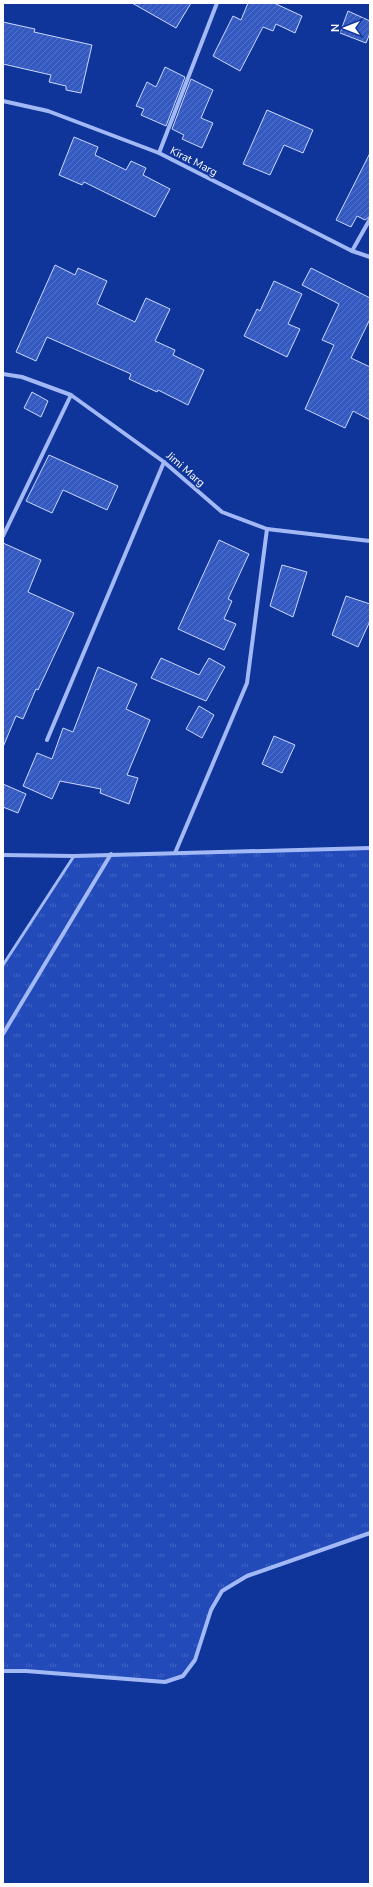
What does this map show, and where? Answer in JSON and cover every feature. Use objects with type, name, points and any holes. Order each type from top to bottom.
[{"type":"street","points":[[159,153],[217,3]]},
{"type":"street","name":"Kirat Marg","points":[[3,101],[48,111],[159,153],[352,251],[370,257]]},
{"type":"street","points":[[352,251],[370,219]]},
{"type":"street","name":"Jimi Marg","points":[[3,374],[22,377],[71,395],[164,462],[222,512],[267,529],[370,541]]},
{"type":"street","points":[[3,536],[71,395]]},
{"type":"street","points":[[47,740],[164,462]]},
{"type":"street","points":[[175,853],[247,683],[267,529]]},
{"type":"street","points":[[3,855],[74,856],[370,848]]},
{"type":"street","points":[[3,1034],[111,854]]},
{"type":"street","points":[[3,1671],[26,1671],[165,1682],[183,1676],[196,1660],[211,1610],[222,1591],[247,1576],[370,1533]]},
{"type":"lane","points":[[3,965],[74,856]]},
{"type":"green space","points":[[370,848],[370,1533],[247,1576],[222,1591],[211,1610],[195,1660],[183,1676],[165,1682],[3,1671],[3,965],[74,856]]},
{"type":"building","points":[[132,3],[191,3],[176,28]]},
{"type":"building","points":[[248,3],[274,3],[302,16],[295,33],[276,24],[273,31],[263,27],[240,71],[213,56],[233,16],[241,20]]},
{"type":"building","points":[[348,11],[370,21],[370,33],[366,43],[340,33]]},
{"type":"building","points":[[3,22],[35,29],[34,32],[92,45],[81,93],[66,90],[66,86],[49,82],[51,75],[3,64]]},
{"type":"building","points":[[165,67],[185,77],[166,126],[141,115],[144,109],[136,106],[147,82],[156,87]]},
{"type":"building","points":[[191,79],[213,90],[201,118],[213,123],[202,148],[182,139],[184,135],[172,129]]},
{"type":"building","points":[[267,110],[313,130],[303,153],[284,145],[270,175],[243,164]]},
{"type":"building","points":[[74,137],[98,147],[95,155],[126,170],[131,161],[146,168],[143,175],[170,189],[155,217],[84,182],[82,185],[59,175]]},
{"type":"building","points":[[370,153],[370,216],[365,220],[357,216],[351,227],[336,220]]},
{"type":"building","points":[[55,265],[75,275],[78,268],[107,281],[97,304],[135,322],[146,298],[170,309],[155,341],[175,350],[173,355],[204,370],[188,405],[158,390],[157,392],[129,379],[131,374],[47,337],[36,361],[16,352]]},
{"type":"building","points":[[311,268],[370,298],[370,319],[351,358],[370,367],[370,420],[353,411],[345,428],[305,409],[334,345],[322,340],[339,304],[302,285]]},
{"type":"building","points":[[274,281],[302,294],[288,324],[300,329],[287,357],[244,336],[257,309],[260,311]]},
{"type":"building","points":[[32,392],[48,401],[41,417],[24,408]]},
{"type":"building","points":[[49,455],[118,486],[107,510],[63,490],[52,513],[26,501]]},
{"type":"building","points":[[219,540],[249,554],[228,599],[232,601],[224,619],[236,624],[224,650],[178,629]]},
{"type":"building","points":[[3,543],[41,560],[28,592],[74,613],[38,690],[36,689],[23,719],[16,716],[3,747]]},
{"type":"building","points":[[282,565],[307,572],[293,617],[270,606]]},
{"type":"building","points":[[346,596],[370,604],[370,621],[358,647],[332,635]]},
{"type":"building","points":[[161,658],[199,675],[209,658],[225,667],[206,701],[151,678]]},
{"type":"building","points":[[98,667],[137,684],[126,709],[150,720],[127,775],[138,778],[129,804],[100,793],[101,789],[60,781],[52,799],[23,786],[37,753],[52,759],[63,728],[73,732]]},
{"type":"building","points":[[199,706],[214,715],[202,738],[186,729]]},
{"type":"building","points":[[274,736],[295,745],[282,773],[262,764]]},
{"type":"building","points":[[3,784],[26,794],[18,813],[3,807]]}]
